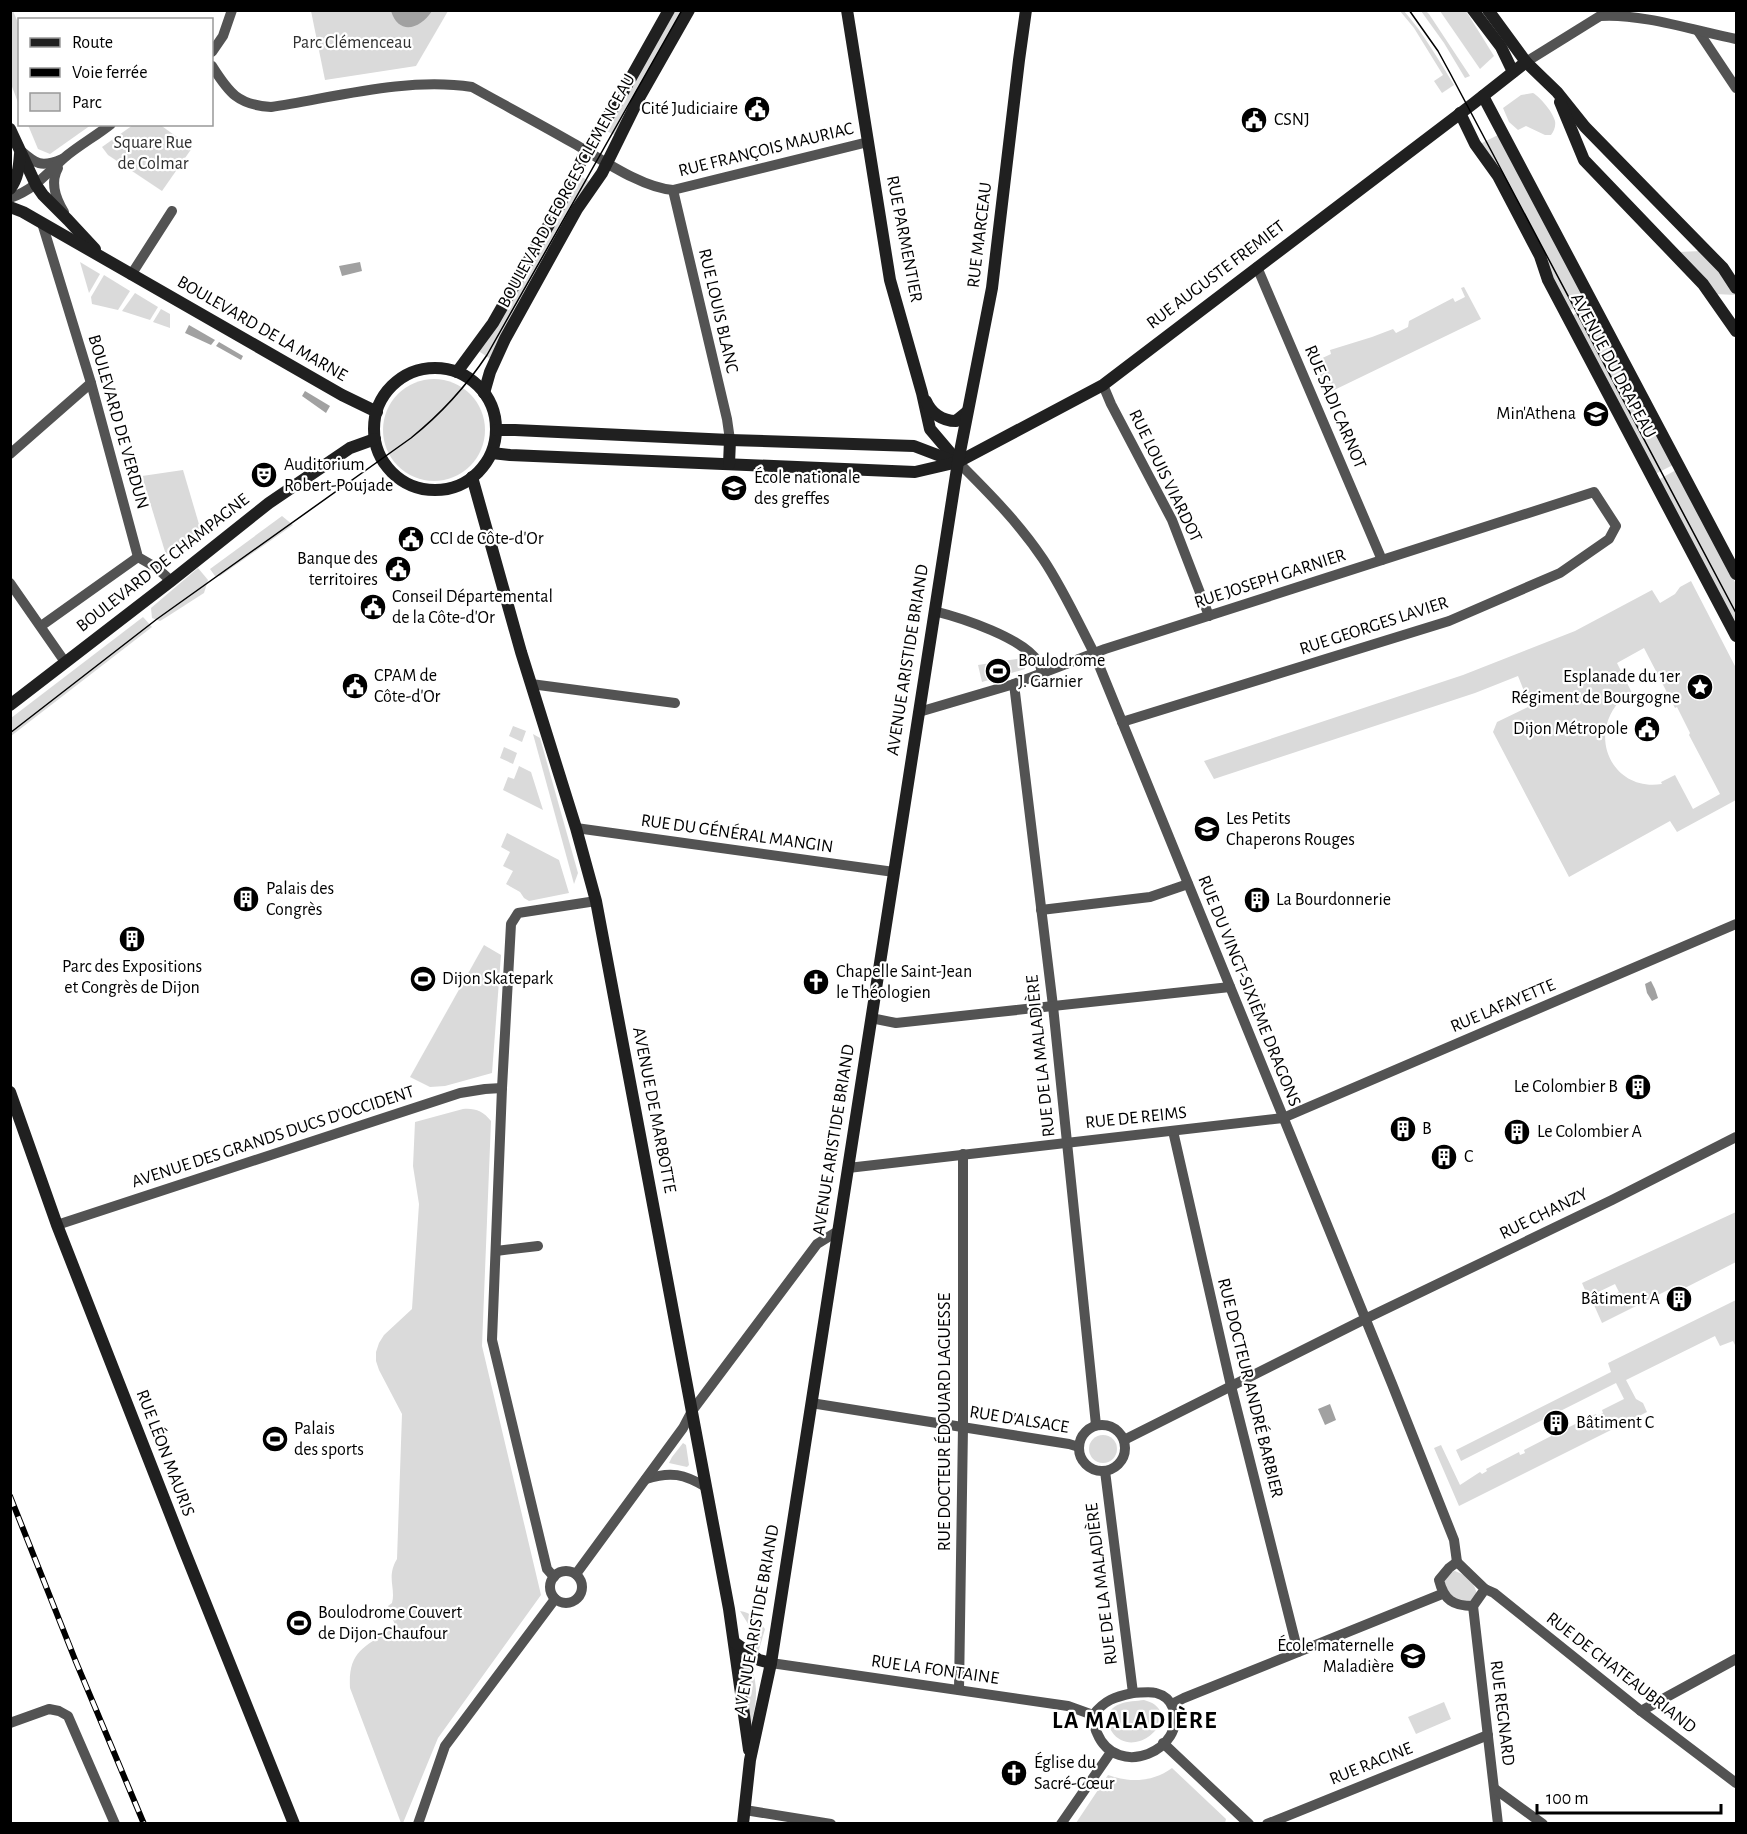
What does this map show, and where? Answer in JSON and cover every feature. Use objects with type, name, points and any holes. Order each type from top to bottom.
[{"type":"main road","name":"BOULEVARD GEORGES CLEMENCEAU","points":[[457,372],[493,323],[560,205],[586,151],[619,99],[669,10]]},
{"type":"main road","name":"BOULEVARD GEORGES CLEMENCEAU","points":[[484,393],[490,372],[505,339],[577,209],[588,196],[639,98],[689,10]]},
{"type":"main road","name":"RUE PARMENTIER","points":[[847,10],[890,280],[930,429],[957,462]]},
{"type":"main road","name":"RUE MARCEAU","points":[[957,462],[992,288],[1018,60],[1026,10]]},
{"type":"main road","points":[[1473,10],[1501,47],[1513,72]]},
{"type":"main road","points":[[1488,10],[1526,62],[1722,268],[1737,288]]},
{"type":"main road","name":"RUE AUGUSTE FREMIET","points":[[957,462],[1103,385],[1526,62]]},
{"type":"main road","points":[[1557,92],[1584,160],[1703,284],[1737,332]]},
{"type":"main road","name":"AVENUE DU DRAPEAU","points":[[1483,96],[1737,574]]},
{"type":"main road","name":"AVENUE DU DRAPEAU","points":[[1460,113],[1475,144],[1502,183],[1540,256],[1548,280],[1737,636]]},
{"type":"main road","name":"BOULEVARD DE LA MARNE","points":[[10,129],[43,195],[103,258]]},
{"type":"main road","points":[[10,189],[20,166],[20,150]]},
{"type":"main road","name":"BOULEVARD DE LA MARNE","points":[[10,207],[23,212],[332,390],[377,412]]},
{"type":"main road","points":[[427,369],[447,369],[471,379],[484,393],[492,406],[496,430],[492,453],[484,466],[472,477],[462,484],[440,490],[417,487],[396,476],[388,468],[379,453],[375,439],[377,412],[385,394],[392,387],[408,375],[427,369]]},
{"type":"main road","points":[[922,393],[929,407],[943,419],[956,421],[967,412]]},
{"type":"main road","points":[[496,430],[914,446],[957,462]]},
{"type":"main road","name":"BOULEVARD DE CHAMPAGNE","points":[[10,705],[269,502],[350,448],[375,439]]},
{"type":"main road","points":[[729,464],[730,440]]},
{"type":"main road","points":[[492,453],[915,472],[957,462]]},
{"type":"main road","name":"AVENUE ARISTIDE BRIAND","points":[[742,1824],[750,1760],[771,1662],[957,462]]},
{"type":"main road","name":"AVENUE DE MARBOTTE","points":[[472,477],[596,901],[734,1642],[750,1760]]},
{"type":"main road","name":"RUE LÉON MAURIS","points":[[10,1092],[57,1225],[294,1824]]},
{"type":"main road","points":[[734,1642],[759,1660],[771,1662]]},
{"type":"street","points":[[215,48],[232,10]]},
{"type":"street","points":[[1526,62],[1600,16],[1644,15],[1698,31],[1737,39]]},
{"type":"street","points":[[1698,31],[1737,88]]},
{"type":"street","name":"RUE FRANÇOIS MAURIAC","points":[[213,68],[228,91],[236,97],[255,106],[271,108],[408,85],[454,84],[472,87],[653,186],[673,190],[868,142]]},
{"type":"street","points":[[10,198],[36,185],[65,158],[108,126]]},
{"type":"street","points":[[20,150],[35,163],[42,165],[65,158]]},
{"type":"street","name":"BOULEVARD DE LA MARNE","points":[[65,158],[55,173],[54,182],[59,204],[68,220]]},
{"type":"street","name":"RUE LOUIS BLANC","points":[[673,190],[730,440]]},
{"type":"street","points":[[131,275],[171,211]]},
{"type":"street","name":"BOULEVARD DE VERDUN","points":[[42,223],[91,382],[138,557]]},
{"type":"street","points":[[53,256],[56,247],[70,240]]},
{"type":"street","name":"RUE SADI CARNOT","points":[[1257,267],[1382,560]]},
{"type":"street","points":[[10,454],[91,382]]},
{"type":"street","name":"RUE LOUIS VIARDOT","points":[[1103,385],[1172,520],[1209,616]]},
{"type":"street","name":"RUE DU VINGT-SIXIÈME DRAGONS","points":[[957,462],[988,492],[1042,558],[1059,584],[1094,653],[1454,1540],[1457,1562]]},
{"type":"street","name":"RUE JOSEPH GARNIER","points":[[919,712],[1014,684],[1094,653],[1594,492],[1616,526]]},
{"type":"street","name":"RUE GEORGES LAVIER","points":[[1122,722],[1449,621],[1560,573],[1609,539],[1616,526]]},
{"type":"street","points":[[138,557],[158,568],[171,581]]},
{"type":"street","name":"BOULEVARD DE CHAMPAGNE","points":[[41,626],[138,557]]},
{"type":"street","points":[[10,582],[65,662]]},
{"type":"street","points":[[934,611],[958,617],[991,630],[1023,647],[1039,663],[1042,672]]},
{"type":"street","points":[[531,684],[675,703]]},
{"type":"street","name":"RUE DE LA MALADIÈRE","points":[[1014,684],[1053,1006],[1096,1425]]},
{"type":"street","name":"RUE DU GÉNÉRAL MANGIN","points":[[576,828],[894,872]]},
{"type":"street","points":[[1041,910],[1150,897],[1188,884]]},
{"type":"street","points":[[554,1577],[547,1569],[492,1340],[511,924],[518,913],[596,901]]},
{"type":"street","name":"RUE LAFAYETTE","points":[[1283,1119],[1737,924]]},
{"type":"street","points":[[871,1018],[896,1023],[1230,987]]},
{"type":"street","name":"AVENUE DES GRANDS DUCS D'OCCIDENT","points":[[57,1225],[460,1094],[502,1088]]},
{"type":"street","name":"RUE DE REIMS","points":[[848,1168],[1283,1119]]},
{"type":"street","name":"RUE DOCTEUR ANDRÉ BARBIER","points":[[1173,1131],[1231,1386],[1298,1652]]},
{"type":"street","name":"RUE CHANZY","points":[[1365,1319],[1737,1137]]},
{"type":"street","name":"RUE DOCTEUR ÉDOUARD LAGUESSE","points":[[959,1690],[963,1427],[963,1154]]},
{"type":"street","points":[[576,1574],[683,1428],[692,1411],[817,1244],[838,1231]]},
{"type":"street","points":[[496,1251],[538,1246]]},
{"type":"street","points":[[1124,1440],[1365,1319]]},
{"type":"street","name":"RUE D'ALSACE","points":[[811,1402],[1079,1447]]},
{"type":"street","points":[[1096,1425],[1112,1426],[1124,1440],[1126,1451],[1124,1458],[1115,1468],[1106,1471],[1094,1470],[1088,1466],[1080,1454],[1079,1447],[1084,1433],[1096,1425]]},
{"type":"street","name":"RUE DE LA MALADIÈRE","points":[[1106,1471],[1133,1693]]},
{"type":"street","points":[[646,1479],[663,1474],[676,1474],[706,1487]]},
{"type":"street","points":[[1457,1562],[1485,1588],[1473,1606],[1458,1606],[1442,1594],[1439,1580],[1457,1562]]},
{"type":"street","points":[[562,1571],[576,1574],[583,1583],[582,1594],[579,1598],[570,1604],[564,1604],[555,1599],[550,1590],[554,1577],[562,1571]]},
{"type":"street","name":"RUE DE CHATEAUBRIAND","points":[[1485,1588],[1737,1784]]},
{"type":"street","points":[[1172,1704],[1442,1594]]},
{"type":"street","points":[[417,1824],[445,1746],[555,1599]]},
{"type":"street","name":"RUE REGNARD","points":[[1473,1606],[1498,1824]]},
{"type":"street","points":[[1641,1711],[1737,1659]]},
{"type":"street","name":"RUE LA FONTAINE","points":[[771,1662],[1068,1706],[1093,1715]]},
{"type":"street","points":[[1133,1693],[1155,1693],[1165,1697],[1172,1704],[1175,1714],[1174,1725],[1170,1735],[1154,1752],[1139,1757],[1125,1758],[1111,1752],[1096,1732],[1093,1715],[1102,1704],[1116,1697],[1133,1693]]},
{"type":"street","points":[[10,1723],[49,1709],[68,1716],[115,1824]]},
{"type":"street","name":"RUE RACINE","points":[[1267,1824],[1488,1735]]},
{"type":"street","points":[[1163,1743],[1249,1824]]},
{"type":"street","points":[[1061,1824],[1111,1752]]},
{"type":"street","points":[[1495,1789],[1543,1824]]},
{"type":"street","points":[[745,1810],[831,1824]]},
{"type":"green space","points":[[10,11],[13,11],[18,23],[18,102],[11,84]]},
{"type":"green space","name":"Parc Clémenceau","points":[[311,11],[448,11],[416,66],[325,80]]},
{"type":"green space","points":[[673,11],[685,11],[618,137],[603,129]]},
{"type":"green space","points":[[1400,11],[1404,11],[1418,29],[1454,85],[1442,93],[1434,81],[1443,75],[1414,28]]},
{"type":"green space","points":[[1421,11],[1429,14],[1470,76],[1465,78]]},
{"type":"green space","points":[[1440,11],[1466,11],[1494,56],[1480,69]]},
{"type":"green space","points":[[1533,93],[1546,105],[1554,117],[1555,127],[1551,135],[1545,135],[1526,126],[1518,130],[1509,122],[1503,108],[1521,95]]},
{"type":"green space","points":[[28,126],[90,126],[50,154],[38,149]]},
{"type":"green space","name":"Square Rue de Colmar","points":[[132,126],[162,126],[192,148],[162,191],[108,155],[102,147]]},
{"type":"green space","points":[[1498,135],[1586,301],[1568,311],[1480,144]]},
{"type":"green space","points":[[577,174],[592,183],[492,360],[477,350]]},
{"type":"green space","points":[[1702,251],[1720,271],[1736,295],[1715,294],[1678,252]]},
{"type":"green space","points":[[80,262],[100,274],[89,293]]},
{"type":"green space","points":[[104,275],[130,291],[118,310],[92,304],[91,297]]},
{"type":"green space","points":[[1464,287],[1481,319],[1328,393],[1313,358],[1315,357],[1316,361],[1331,354],[1330,350],[1393,329],[1396,333],[1408,327],[1409,321],[1453,298],[1455,302],[1465,297],[1461,288]]},
{"type":"green space","points":[[135,293],[158,307],[150,320],[122,311]]},
{"type":"green space","points":[[1589,307],[1673,465],[1655,474],[1571,316]]},
{"type":"green space","points":[[161,309],[170,314],[170,328],[153,322]]},
{"type":"green space","points":[[434,379],[453,383],[470,394],[481,411],[485,430],[481,449],[470,466],[453,477],[434,481],[415,477],[398,466],[387,449],[383,430],[387,411],[398,394],[415,383]]},
{"type":"green space","points":[[183,470],[201,531],[166,555],[142,476]]},
{"type":"green space","points":[[1676,470],[1736,584],[1736,628],[1658,480]]},
{"type":"green space","points":[[282,516],[293,525],[220,576],[215,576],[210,569]]},
{"type":"green space","points":[[198,568],[208,580],[204,593],[160,621],[152,618],[151,608]]},
{"type":"green space","points":[[1691,581],[1736,668],[1736,800],[1677,832],[1670,821],[1569,877],[1493,732],[1497,722],[1530,706],[1518,676],[1475,693],[1214,779],[1204,761],[1463,675],[1575,631],[1652,590],[1660,603],[1675,594],[1680,587]],"holes":[[[1644,648],[1675,708],[1677,707],[1720,794],[1693,809],[1675,775],[1661,782],[1662,784],[1645,784],[1631,780],[1610,760],[1606,746],[1605,731],[1610,716],[1619,702],[1620,704],[1634,697],[1617,663]]]},
{"type":"green space","points":[[143,617],[152,627],[11,736],[11,718]]},
{"type":"green space","name":"Boulodrome J. Garnier","points":[[1023,658],[1025,669],[982,682],[978,665]]},
{"type":"green space","points":[[513,726],[526,731],[522,742],[509,736]]},
{"type":"green space","points":[[533,734],[540,738],[578,873],[574,884]]},
{"type":"green space","points":[[504,747],[517,753],[513,764],[500,758]]},
{"type":"green space","points":[[519,766],[531,772],[543,810],[503,790],[508,777],[514,779]]},
{"type":"green space","points":[[507,833],[559,860],[569,893],[529,901],[520,892],[506,884],[513,871],[503,866],[510,852],[501,847]]},
{"type":"green space","points":[[484,945],[501,955],[492,1073],[445,1086],[430,1087],[410,1077]]},
{"type":"green space","points":[[463,1109],[479,1111],[491,1121],[482,1346],[541,1595],[438,1738],[403,1823],[401,1823],[350,1688],[352,1667],[359,1652],[395,1625],[388,1606],[392,1603],[393,1598],[392,1571],[397,1559],[402,1414],[379,1370],[376,1352],[384,1335],[412,1309],[419,1204],[413,1166],[415,1122]]},
{"type":"green space","points":[[1736,1212],[1736,1262],[1673,1294],[1670,1289],[1602,1323],[1594,1305],[1619,1292],[1615,1284],[1588,1297],[1582,1283]]},
{"type":"green space","points":[[1736,1300],[1736,1347],[1733,1341],[1720,1346],[1715,1336],[1626,1380],[1636,1399],[1643,1403],[1647,1412],[1459,1506],[1434,1448],[1441,1445],[1460,1485],[1519,1452],[1520,1455],[1525,1453],[1524,1450],[1557,1433],[1559,1435],[1564,1433],[1563,1430],[1596,1414],[1597,1416],[1603,1413],[1602,1410],[1624,1399],[1616,1383],[1461,1461],[1456,1450],[1611,1372],[1608,1363]]},
{"type":"green space","points":[[1103,1435],[1113,1439],[1117,1449],[1113,1459],[1103,1463],[1093,1459],[1089,1449],[1093,1439]]},
{"type":"green space","points":[[683,1443],[686,1445],[689,1465],[687,1467],[669,1463],[672,1457]]},
{"type":"green space","points":[[1455,1571],[1473,1583],[1477,1596],[1472,1600],[1466,1602],[1456,1599],[1448,1590],[1444,1578],[1450,1572]]},
{"type":"green space","points":[[740,1611],[751,1615],[765,1629],[758,1653],[751,1649],[750,1627]]},
{"type":"green space","points":[[740,1658],[745,1658],[750,1665],[755,1681],[756,1698],[751,1723]]},
{"type":"green space","points":[[1144,1700],[1155,1705],[1161,1712],[1161,1720],[1157,1729],[1141,1741],[1121,1740],[1109,1727],[1110,1711],[1123,1703]]},
{"type":"green space","points":[[1444,1702],[1451,1719],[1416,1734],[1408,1717]]},
{"type":"green space","points":[[1172,1768],[1226,1819],[1225,1823],[1076,1823],[1108,1775],[1141,1780],[1165,1773]]},
{"type":"shaded area","points":[[391,10],[432,11],[416,26],[404,27],[395,19]]},
{"type":"shaded area","points":[[360,262],[362,271],[342,276],[339,266]]},
{"type":"shaded area","points":[[189,325],[215,340],[211,345],[185,333]]},
{"type":"shaded area","points":[[219,342],[243,356],[241,360],[216,346]]},
{"type":"shaded area","points":[[305,391],[330,406],[326,413],[302,396]]},
{"type":"shaded area","points":[[1651,981],[1658,998],[1652,1001],[1645,984]]},
{"type":"shaded area","points":[[1330,1404],[1336,1420],[1325,1425],[1318,1409]]},
{"type":"tram line","points":[[10,733],[157,619],[411,438],[452,400],[487,355],[682,10]]},
{"type":"tram line","points":[[1409,10],[1438,51],[1450,73],[1736,613]]},
{"type":"railway","points":[[10,1496],[144,1824]]},
{"type":"place","name":"Cité Judiciaire","points":[[757,109]]},
{"type":"place","name":"CSNJ","points":[[1254,120]]},
{"type":"place","name":"Min'Athena","points":[[1596,414]]},
{"type":"place","name":"Auditorium Robert-Poujade","points":[[264,475]]},
{"type":"place","name":"École nationale des greffes","points":[[734,488]]},
{"type":"place","name":"CCI de Côte-d'Or","points":[[411,539]]},
{"type":"place","name":"Banque des territoires","points":[[398,569]]},
{"type":"place","name":"Conseil Départemental de la Côte-d'Or","points":[[373,607]]},
{"type":"place","name":"Boulodrome J. Garnier","points":[[998,671]]},
{"type":"place","name":"CPAM de Côte-d'Or","points":[[355,686]]},
{"type":"place","name":"Esplanade du 1er Régiment de Bourgogne","points":[[1700,687]]},
{"type":"place","name":"Dijon Métropole","points":[[1647,729]]},
{"type":"place","name":"Les Petits Chaperons Rouges","points":[[1207,829]]},
{"type":"place","name":"Palais des Congrès","points":[[246,899]]},
{"type":"place","name":"La Bourdonnerie","points":[[1257,900]]},
{"type":"place","name":"Parc des Expositions et Congrès de Dijon","points":[[132,939]]},
{"type":"place","name":"Dijon Skatepark","points":[[423,979]]},
{"type":"place","name":"Chapelle Saint-Jean le Théologien","points":[[816,982]]},
{"type":"place","name":"Le Colombier B","points":[[1638,1087]]},
{"type":"place","name":"B","points":[[1403,1129]]},
{"type":"place","name":"Le Colombier A","points":[[1517,1132]]},
{"type":"place","name":"C","points":[[1444,1157]]},
{"type":"place","name":"Bâtiment A","points":[[1679,1299]]},
{"type":"place","name":"Bâtiment C","points":[[1556,1423]]},
{"type":"place","name":"Palais des sports","points":[[275,1439]]},
{"type":"place","name":"Boulodrome Couvert de Dijon-Chaufour","points":[[299,1623]]},
{"type":"place","name":"École maternelle Maladière","points":[[1413,1656]]},
{"type":"place","name":"Église du Sacré-Cœur","points":[[1014,1773]]},
{"type":"district","name":"LA MALADIÈRE","points":[[1135,1721]]}]
